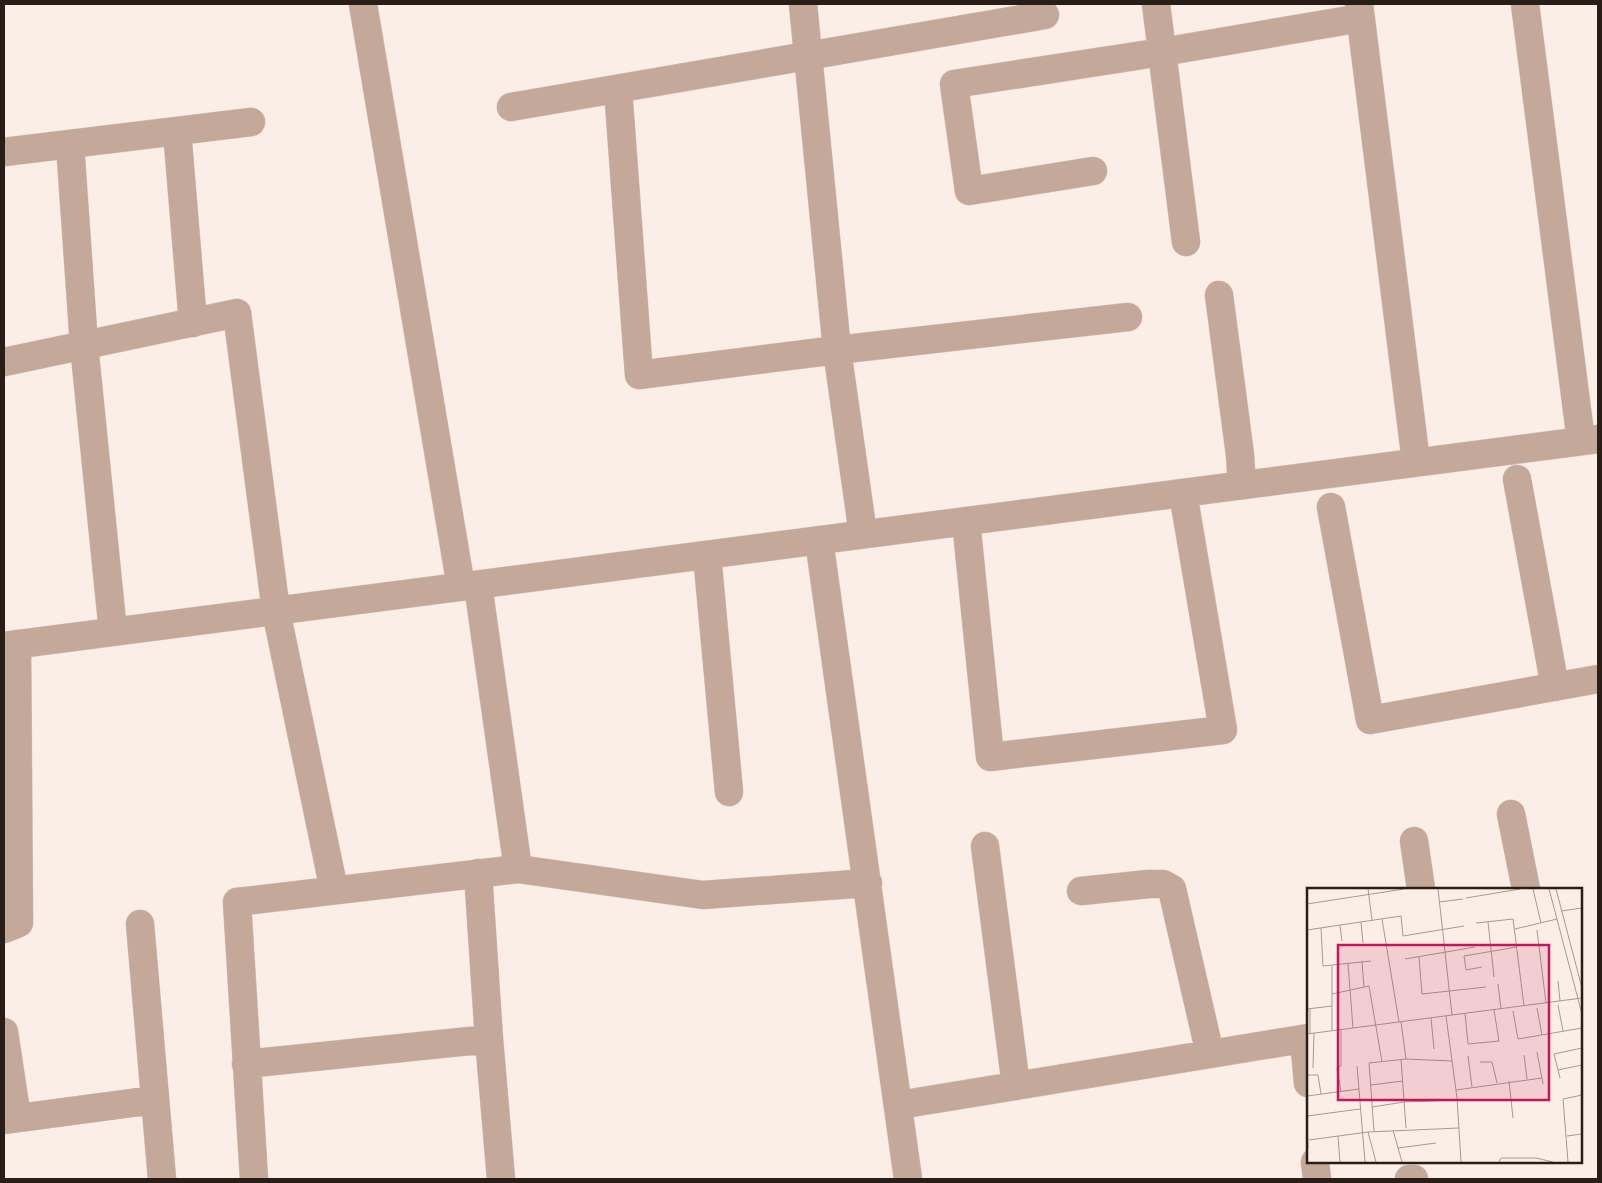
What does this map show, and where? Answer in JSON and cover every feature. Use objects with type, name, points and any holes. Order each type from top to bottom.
[{"type":"street","points":[[363,4],[469,586],[518,869]]},
{"type":"street","points":[[802,4],[837,350],[863,534]]},
{"type":"street","points":[[1156,4],[1186,242]]},
{"type":"street","points":[[4,928],[19,923],[10,645],[1589,440],[1525,4]]},
{"type":"street","points":[[1093,171],[969,191],[954,84],[1162,52],[1360,11],[1416,462]]},
{"type":"street","points":[[511,107],[1045,15]]},
{"type":"street","points":[[618,89],[639,375],[837,350],[1128,317]]},
{"type":"street","points":[[4,152],[251,122]]},
{"type":"street","points":[[177,131],[193,323]]},
{"type":"street","points":[[70,144],[84,345],[114,632]]},
{"type":"street","points":[[1219,295],[1240,454],[1242,485]]},
{"type":"street","points":[[4,362],[236,313],[276,610],[334,890]]},
{"type":"street","points":[[1517,479],[1555,687]]},
{"type":"street","points":[[966,521],[990,757],[1223,730],[1183,493]]},
{"type":"street","points":[[1330,507],[1370,720],[1598,679]]},
{"type":"street","points":[[819,540],[908,1179]]},
{"type":"street","points":[[707,555],[729,792]]},
{"type":"street","points":[[1511,814],[1526,888]]},
{"type":"street","points":[[1414,841],[1421,888]]},
{"type":"street","points":[[985,846],[1016,1086]]},
{"type":"street","points":[[254,1179],[236,902],[518,869],[703,895],[868,883]]},
{"type":"street","points":[[478,873],[501,1179]]},
{"type":"street","points":[[1081,891],[1149,884],[1163,884],[1172,889],[1210,1054]]},
{"type":"street","points":[[140,924],[162,1179]]},
{"type":"street","points":[[4,1032],[10,1119],[154,1100]]},
{"type":"street","points":[[246,1064],[489,1038]]},
{"type":"street","points":[[899,1105],[1306,1038],[1307,1061]]},
{"type":"street","points":[[1315,1163],[1317,1179]]},
{"type":"street","points":[[1409,1179],[1414,1179]]}]
